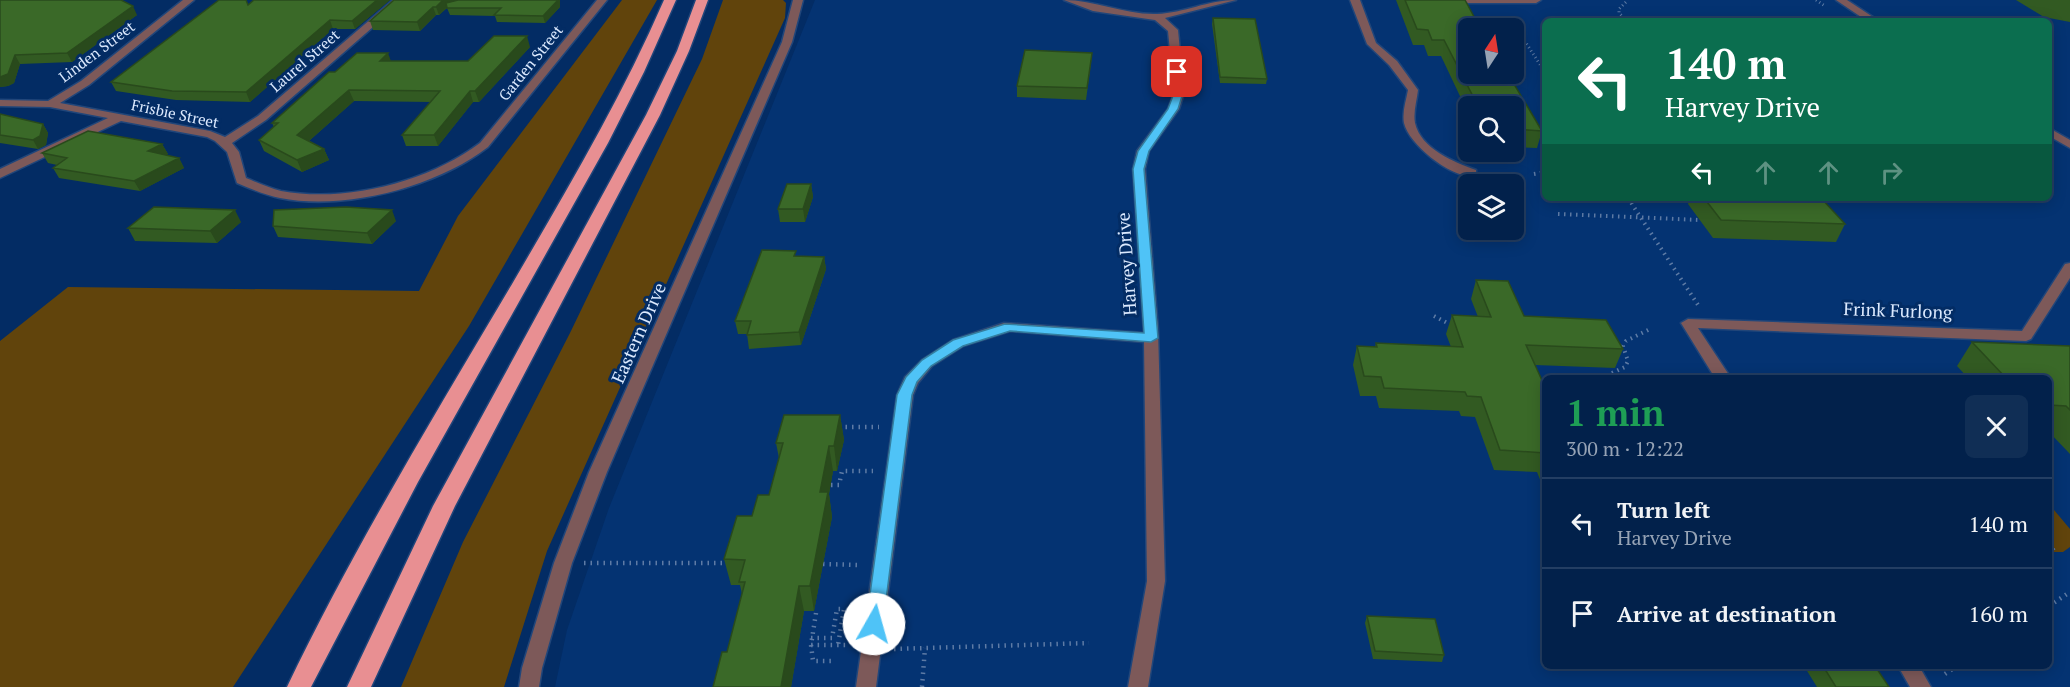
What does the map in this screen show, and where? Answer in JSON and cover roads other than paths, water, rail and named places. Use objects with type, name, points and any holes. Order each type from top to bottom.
[{"type":"highway","points":[[299,687],[340,603],[392,507],[596,153],[634,81],[670,0]]},
{"type":"highway","points":[[359,687],[444,506],[653,115],[683,51],[702,0]]},
{"type":"street","name":"Linden Street","points":[[50,104],[85,83],[189,0]]},
{"type":"street","name":"Laurel Street","points":[[227,141],[262,118],[399,0]]},
{"type":"street","name":"Garden Street","points":[[484,145],[602,0]]},
{"type":"street","name":"Eastern Drive","points":[[529,687],[532,668],[563,563],[598,472],[787,42],[798,0]]},
{"type":"street","points":[[1069,0],[1123,14],[1158,17],[1231,0]]},
{"type":"street","points":[[1355,0],[1372,44],[1393,63],[1413,90],[1409,121],[1414,135],[1429,150],[1452,166],[1472,172]]},
{"type":"street","points":[[1468,0],[1536,0]]},
{"type":"street","points":[[1841,0],[1869,18]]},
{"type":"street","name":"Harvey Drive","points":[[1138,687],[1156,581],[1151,338],[1139,169],[1143,151],[1173,109],[1179,93],[1173,30],[1158,17]]},
{"type":"street","name":"Frisbie Street","points":[[0,103],[50,104],[210,134],[227,141],[235,155],[242,180],[283,195],[347,195],[422,180],[472,157],[484,145]]},
{"type":"street","points":[[0,174],[117,118]]},
{"type":"street","points":[[2052,133],[2070,146]]},
{"type":"street","name":"Frink Furlong","points":[[1721,375],[1688,323],[2026,336],[2070,267]]},
{"type":"street","points":[[866,687],[905,395],[911,381],[927,363],[958,343],[1009,326],[1151,338]]},
{"type":"street","points":[[1910,669],[1921,687]]}]
